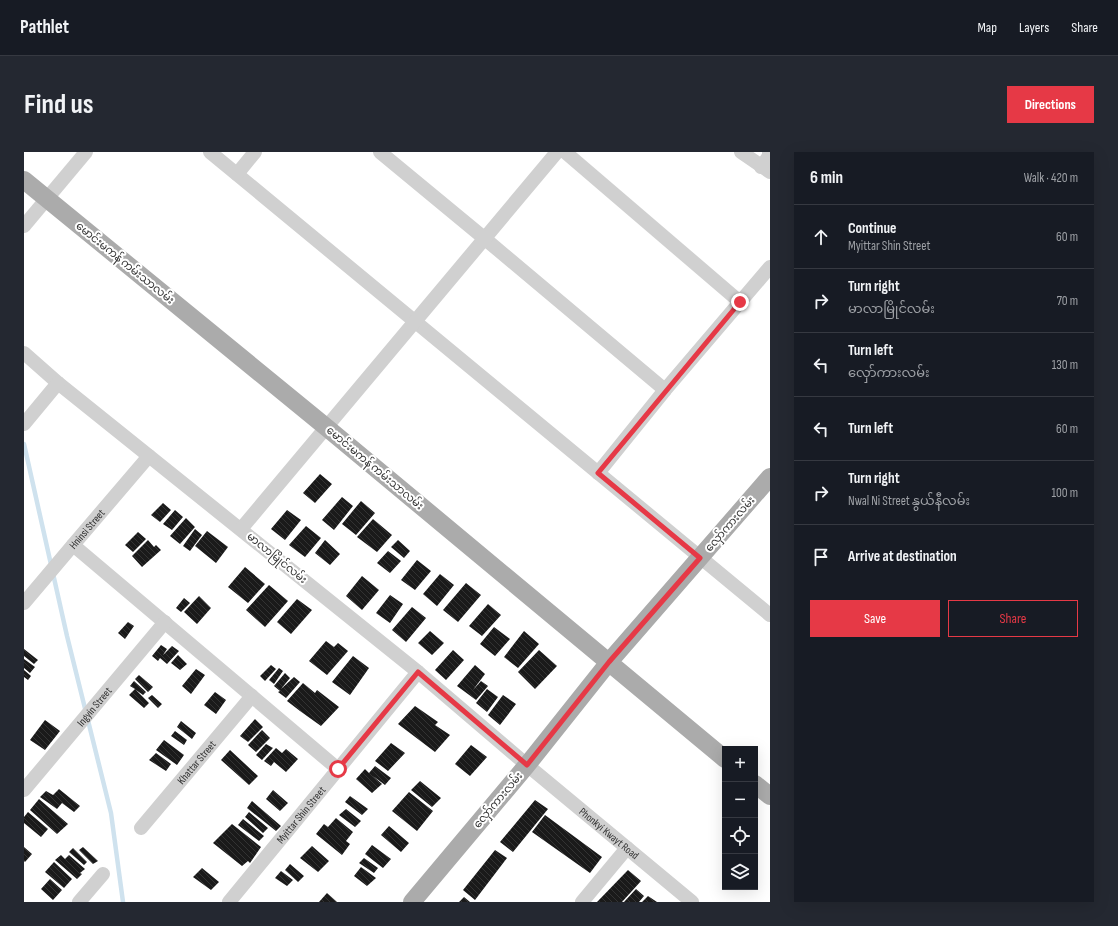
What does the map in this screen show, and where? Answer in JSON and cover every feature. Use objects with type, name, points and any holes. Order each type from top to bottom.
[{"type":"main road","name":"မောင်းမကန် ကမ်းသာလမ်း","points":[[24,180],[326,427],[722,756]]},
{"type":"main road","name":"လှော်ကားလမ်း","points":[[412,902],[527,765],[609,662],[770,477]]},
{"type":"main road","points":[[758,786],[770,796]]},
{"type":"street","points":[[24,226],[86,152]]},
{"type":"street","points":[[210,152],[770,615]]},
{"type":"street","points":[[237,174],[255,152]]},
{"type":"street","points":[[380,152],[665,390]]},
{"type":"street","points":[[241,529],[556,152]]},
{"type":"street","points":[[565,152],[740,302]]},
{"type":"street","points":[[741,152],[766,170],[769,152]]},
{"type":"street","points":[[598,473],[665,390],[770,267]]},
{"type":"street","name":"မာလာမြိုင်လမ်း","points":[[24,353],[58,383],[418,672],[527,765]]},
{"type":"street","points":[[24,424],[58,383]]},
{"type":"street","name":"Hninsi Street","points":[[24,603],[149,456]]},
{"type":"street","points":[[73,544],[338,769]]},
{"type":"street","name":"Ingyin Street","points":[[24,790],[165,622]]},
{"type":"street","name":"Myittar Shin Street","points":[[229,902],[418,672]]},
{"type":"street","name":"Khattar Street","points":[[142,828],[252,696]]},
{"type":"street","name":"Phonkyi Kwayt Road","points":[[527,765],[692,902]]},
{"type":"street","points":[[582,902],[627,848]]},
{"type":"street","points":[[80,902],[103,874]]},
{"type":"building","points":[[320,474],[332,484],[315,503],[303,493]]},
{"type":"building","points":[[342,497],[353,506],[334,530],[322,520]]},
{"type":"building","points":[[361,501],[375,513],[356,535],[342,524]]},
{"type":"building","points":[[163,503],[171,510],[160,522],[151,515]]},
{"type":"building","points":[[175,510],[183,517],[172,530],[163,524]]},
{"type":"building","points":[[287,510],[301,520],[285,540],[271,529]]},
{"type":"building","points":[[186,518],[195,527],[180,544],[170,536]]},
{"type":"building","points":[[373,519],[392,535],[377,552],[357,537]]},
{"type":"building","points":[[306,526],[321,538],[305,557],[289,545]]},
{"type":"building","points":[[195,529],[202,535],[190,551],[183,546]]},
{"type":"building","points":[[207,531],[228,547],[216,563],[195,546]]},
{"type":"building","points":[[138,532],[146,539],[133,552],[125,545]]},
{"type":"building","points":[[148,540],[154,547],[156,545],[161,550],[142,567],[132,556]]},
{"type":"building","points":[[325,540],[340,554],[330,565],[315,553]]},
{"type":"building","points":[[398,540],[410,551],[404,558],[391,547]]},
{"type":"building","points":[[388,551],[401,561],[390,573],[377,563]]},
{"type":"building","points":[[417,560],[431,571],[415,590],[401,580]]},
{"type":"building","points":[[245,567],[265,584],[248,603],[228,587]]},
{"type":"building","points":[[440,574],[454,585],[437,606],[423,594]]},
{"type":"building","points":[[362,576],[379,590],[362,610],[346,596]]},
{"type":"building","points":[[466,583],[481,595],[458,622],[443,610]]},
{"type":"building","points":[[269,585],[288,601],[265,627],[246,610]]},
{"type":"building","points":[[390,595],[403,604],[390,623],[376,613]]},
{"type":"building","points":[[199,596],[211,608],[197,624],[184,612]]},
{"type":"building","points":[[184,598],[190,603],[181,612],[176,608]]},
{"type":"building","points":[[297,599],[312,610],[291,634],[277,622]]},
{"type":"building","points":[[488,604],[501,615],[482,636],[469,626]]},
{"type":"building","points":[[412,607],[426,618],[406,642],[392,630]]},
{"type":"building","points":[[128,622],[134,626],[125,639],[118,633]]},
{"type":"building","points":[[494,627],[510,639],[495,656],[480,644]]},
{"type":"building","points":[[430,631],[444,643],[432,655],[418,643]]},
{"type":"building","points":[[524,631],[539,644],[518,668],[504,657]]},
{"type":"building","points":[[326,641],[334,647],[338,643],[348,651],[327,675],[309,661]]},
{"type":"building","points":[[161,645],[167,649],[163,655],[172,646],[179,651],[167,664],[160,658],[158,661],[152,656]]},
{"type":"building","points":[[24,649],[38,660],[34,664],[24,656]]},
{"type":"building","points":[[453,650],[464,660],[446,680],[435,670]]},
{"type":"building","points":[[539,650],[557,666],[535,689],[518,672]]},
{"type":"building","points":[[178,655],[187,664],[180,670],[171,663]]},
{"type":"building","points":[[353,656],[369,668],[350,695],[332,682]]},
{"type":"building","points":[[24,659],[35,667],[30,673],[24,668]]},
{"type":"building","points":[[271,665],[276,669],[265,681],[260,676]]},
{"type":"building","points":[[475,665],[485,674],[473,690],[481,681],[488,686],[476,700],[457,686]]},
{"type":"building","points":[[279,668],[283,671],[274,684],[269,680]]},
{"type":"building","points":[[196,669],[205,675],[191,694],[182,686]]},
{"type":"building","points":[[24,670],[31,676],[28,680],[24,677]]},
{"type":"building","points":[[285,673],[290,678],[281,689],[294,677],[300,682],[286,698],[278,692],[280,691],[274,686]]},
{"type":"building","points":[[139,675],[153,687],[148,692],[135,679]]},
{"type":"building","points":[[134,681],[146,692],[143,695],[136,690],[149,703],[144,708],[129,695],[135,689],[130,686]]},
{"type":"building","points":[[303,683],[315,693],[317,690],[339,707],[321,726],[287,701]]},
{"type":"building","points":[[487,689],[498,697],[487,712],[476,703]]},
{"type":"building","points":[[215,692],[226,700],[216,714],[204,705]]},
{"type":"building","points":[[152,695],[162,704],[158,708],[148,698]]},
{"type":"building","points":[[503,695],[516,704],[500,725],[488,715]]},
{"type":"building","points":[[415,706],[438,722],[435,725],[450,735],[435,752],[398,724]]},
{"type":"building","points":[[255,719],[263,727],[248,742],[240,736]]},
{"type":"building","points":[[45,720],[60,731],[45,750],[30,740]]},
{"type":"building","points":[[181,721],[196,733],[192,739],[177,727]]},
{"type":"building","points":[[262,730],[270,738],[256,752],[248,745]]},
{"type":"building","points":[[175,731],[187,740],[184,745],[171,736]]},
{"type":"building","points":[[164,740],[184,755],[177,765],[156,750]]},
{"type":"building","points":[[391,743],[405,753],[388,771],[375,761]]},
{"type":"building","points":[[266,744],[273,748],[262,760],[256,755]]},
{"type":"building","points":[[471,745],[487,757],[470,776],[455,764]]},
{"type":"building","points":[[276,748],[282,753],[286,749],[298,759],[286,772],[274,762],[271,766],[264,761]]},
{"type":"building","points":[[230,750],[258,776],[249,785],[221,760]]},
{"type":"building","points":[[156,753],[171,764],[166,771],[149,760]]},
{"type":"building","points":[[375,766],[391,778],[385,785],[373,776],[382,784],[372,793],[356,779],[365,769],[369,773]]},
{"type":"building","points":[[420,781],[441,798],[432,807],[411,790]]},
{"type":"building","points":[[59,789],[80,806],[74,812],[62,803],[57,809],[40,797],[46,791],[53,795]]},
{"type":"building","points":[[273,790],[288,803],[280,811],[266,799]]},
{"type":"building","points":[[409,792],[433,811],[417,831],[392,811]]},
{"type":"building","points":[[350,796],[368,809],[362,815],[345,802]]},
{"type":"building","points":[[39,799],[68,824],[57,834],[30,810]]},
{"type":"building","points":[[535,800],[548,809],[513,852],[500,842]]},
{"type":"building","points":[[252,801],[281,826],[276,831],[247,808]]},
{"type":"building","points":[[346,809],[361,821],[355,827],[339,815]]},
{"type":"building","points":[[28,812],[48,829],[41,837],[24,823],[24,817]]},
{"type":"building","points":[[249,812],[268,828],[263,833],[245,817]]},
{"type":"building","points":[[545,815],[602,857],[590,873],[532,832]]},
{"type":"building","points":[[336,818],[353,832],[346,841],[350,844],[342,855],[316,834],[324,824],[328,827]]},
{"type":"building","points":[[243,819],[264,836],[259,841],[238,825]]},
{"type":"building","points":[[232,824],[261,847],[250,863],[248,861],[242,866],[213,843]]},
{"type":"building","points":[[389,826],[409,843],[401,852],[381,835]]},
{"type":"building","points":[[372,845],[391,859],[383,868],[365,854]]},
{"type":"building","points":[[312,846],[329,861],[318,872],[300,858]]},
{"type":"building","points":[[24,847],[32,854],[25,862],[24,861]]},
{"type":"building","points":[[83,847],[98,861],[93,864],[79,850]]},
{"type":"building","points":[[73,848],[87,862],[84,865],[69,852]]},
{"type":"building","points":[[495,850],[507,858],[475,900],[463,890]]},
{"type":"building","points":[[61,855],[65,859],[69,855],[85,869],[80,873],[82,874],[77,879],[55,860]]},
{"type":"building","points":[[364,858],[378,868],[374,873],[359,863]]},
{"type":"building","points":[[54,862],[72,879],[64,888],[45,872]]},
{"type":"building","points":[[290,864],[304,876],[298,882],[285,870]]},
{"type":"building","points":[[361,867],[376,878],[367,886],[354,876]]},
{"type":"building","points":[[202,868],[219,882],[211,890],[193,877]]},
{"type":"building","points":[[628,870],[641,881],[622,902],[597,902]]},
{"type":"building","points":[[281,871],[293,880],[287,886],[275,878]]},
{"type":"building","points":[[50,879],[62,890],[53,900],[41,889]]},
{"type":"building","points":[[636,889],[644,896],[639,902],[624,902]]},
{"type":"building","points":[[327,893],[337,902],[319,902]]},
{"type":"building","points":[[648,896],[657,902],[642,902]]},
{"type":"building","points":[[464,897],[470,902],[459,902]]},
{"type":"waterway","points":[[24,444],[67,636],[111,813],[123,902]]},
{"type":"route","points":[[338,769],[418,672],[527,765],[609,662],[700,558],[598,473],[665,390],[740,302]]}]
